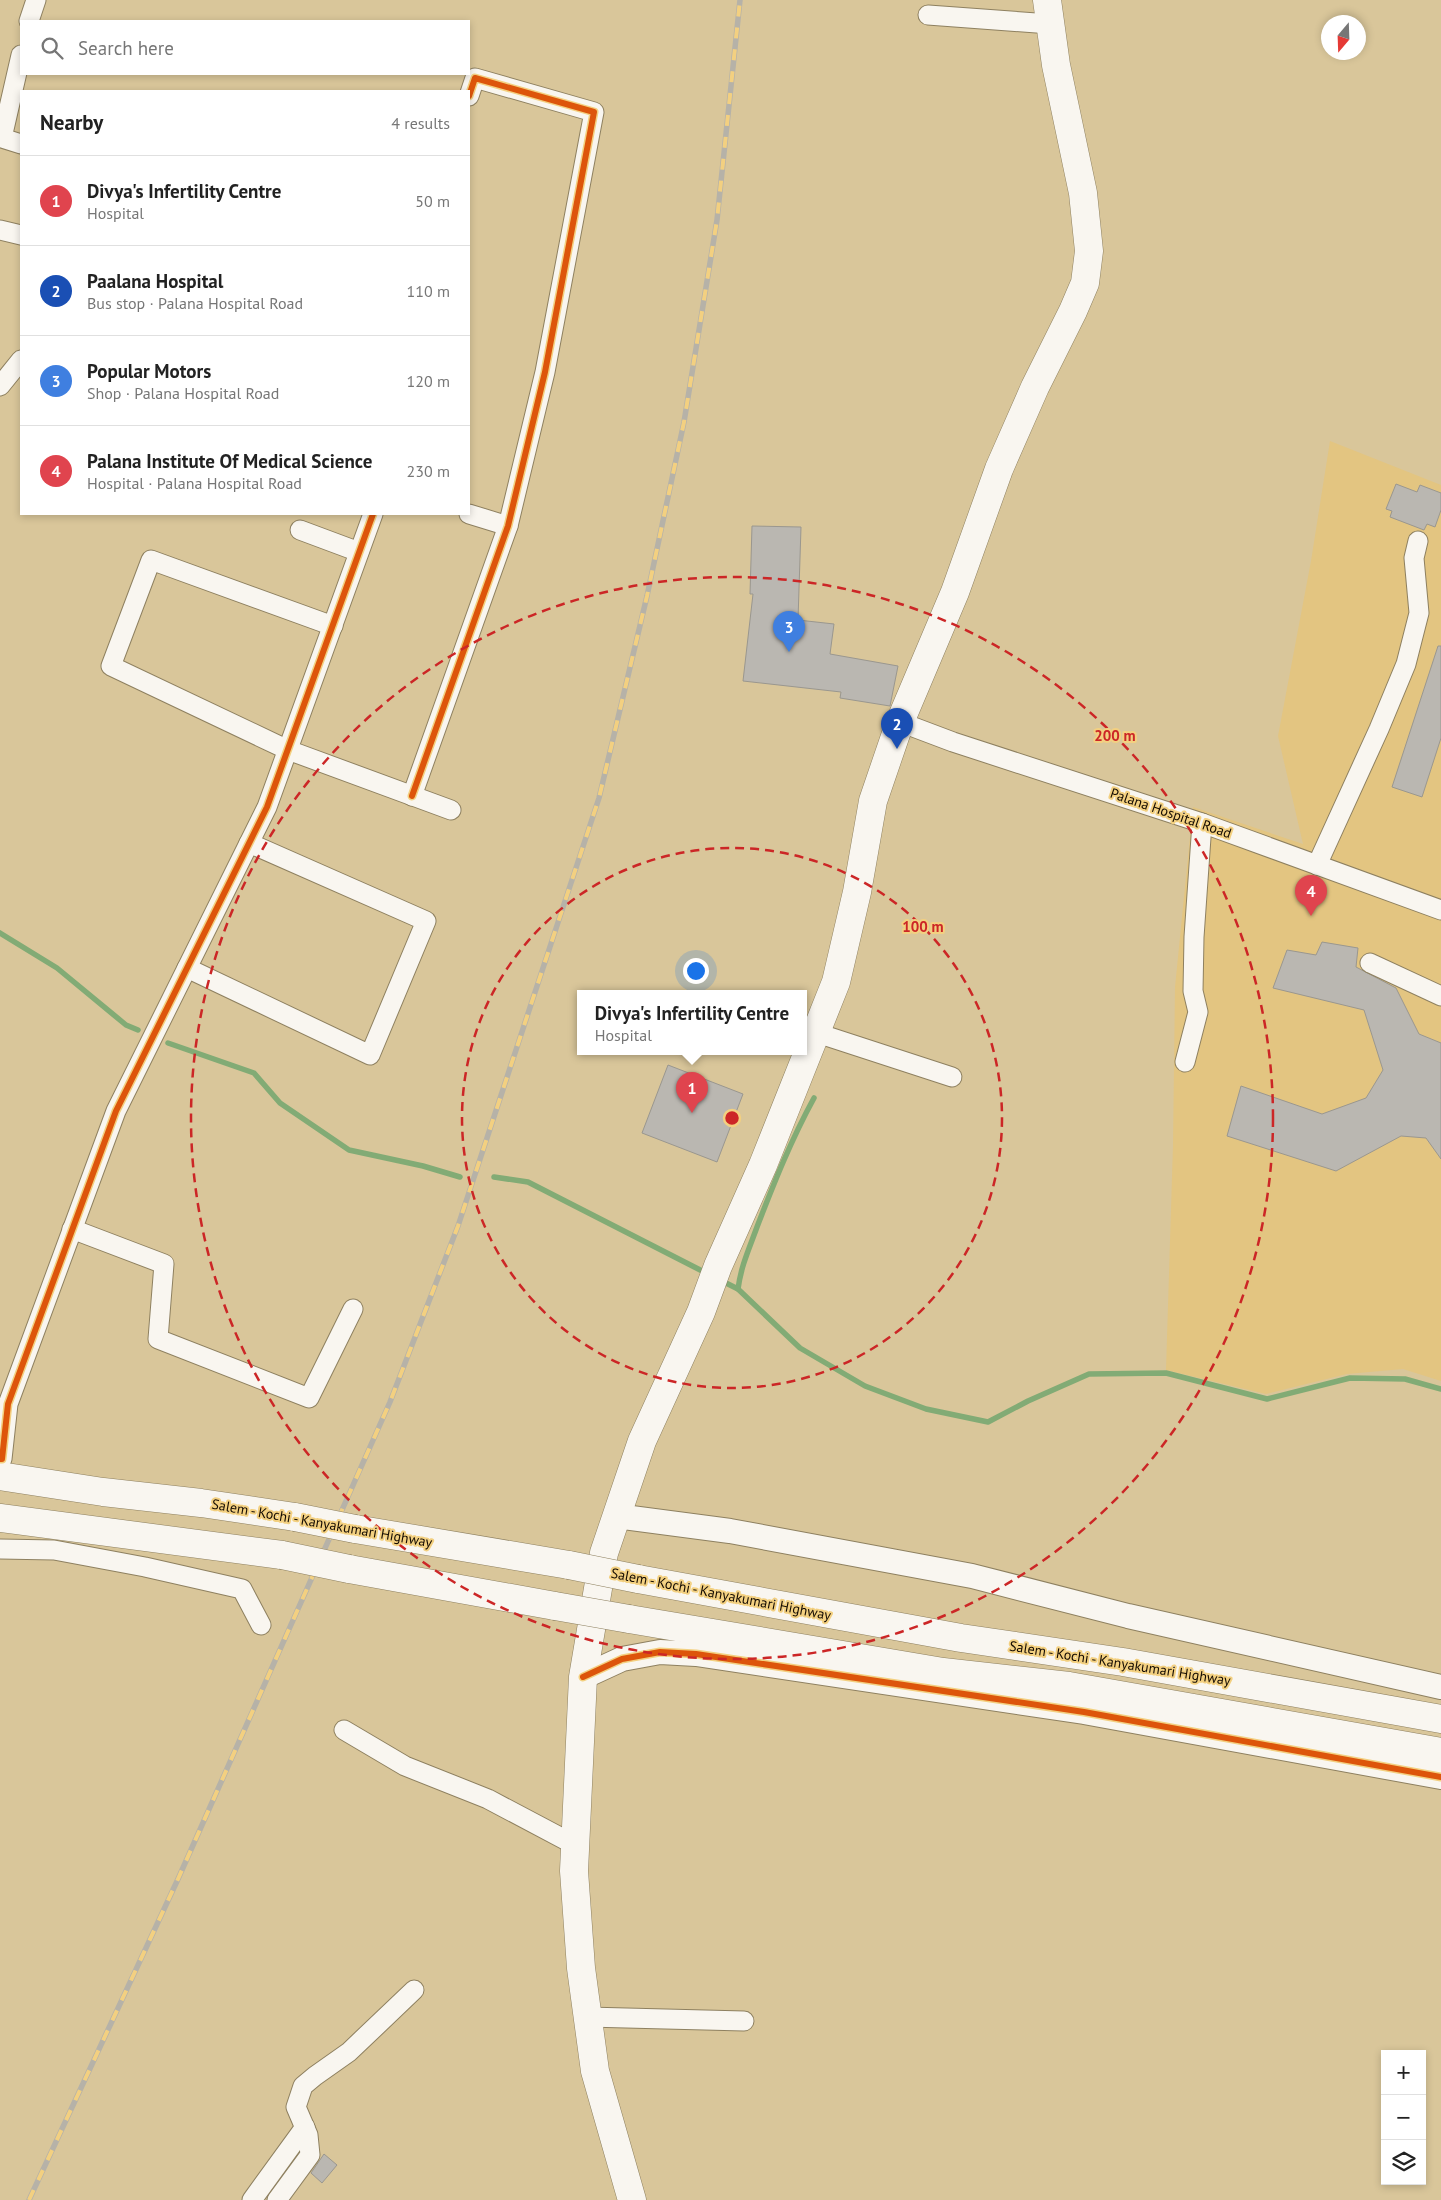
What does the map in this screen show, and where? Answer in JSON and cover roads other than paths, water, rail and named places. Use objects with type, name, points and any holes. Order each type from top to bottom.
[{"type":"main road","points":[[632,2200],[595,2070],[581,1968],[574,1870],[584,1677],[604,1553],[642,1441],[701,1312],[718,1266],[763,1165],[817,1033],[836,982],[857,892],[873,801],[900,722],[955,592],[999,469],[1034,387],[1073,311],[1084,283],[1089,252],[1082,193],[1056,65],[1049,12]]},
{"type":"main road","name":"Salem - Kochi - Kanyakumari Highway","points":[[0,1476],[102,1492],[201,1503],[295,1517],[961,1638],[1123,1662],[1441,1719]]},
{"type":"main road","points":[[0,1518],[282,1555],[349,1569],[629,1619],[943,1672],[1069,1686],[1441,1752]]},
{"type":"street","points":[[29,20],[36,0]]},
{"type":"street","points":[[928,15],[1049,12]]},
{"type":"street","points":[[20,58],[2,138],[20,144]]},
{"type":"street","points":[[412,796],[508,526],[545,372],[594,112],[475,78],[470,93]]},
{"type":"street","points":[[0,230],[20,236]]},
{"type":"street","points":[[0,386],[20,361]]},
{"type":"street","points":[[470,514],[508,526]]},
{"type":"street","points":[[0,1459],[2,1459],[8,1404],[116,1111],[267,806],[373,515]]},
{"type":"street","points":[[300,530],[359,552]]},
{"type":"street","points":[[1317,865],[1406,664],[1419,613],[1414,558],[1418,541]]},
{"type":"street","points":[[332,626],[151,560],[111,666],[288,750],[451,810]]},
{"type":"street","name":"Palana Hospital Road","points":[[900,722],[969,747],[1202,823],[1441,910]]},
{"type":"street","points":[[1185,1062],[1198,1012],[1193,991],[1194,937],[1202,823]]},
{"type":"street","points":[[187,968],[370,1055],[426,921],[249,843]]},
{"type":"street","points":[[1370,963],[1441,996]]},
{"type":"street","points":[[817,1033],[952,1077]]},
{"type":"street","points":[[72,1229],[164,1264],[158,1339],[309,1398],[353,1309]]},
{"type":"street","points":[[616,1516],[730,1532],[972,1576],[1138,1618],[1441,1687]]},
{"type":"street","points":[[0,1549],[54,1550],[144,1567],[242,1589],[261,1625]]},
{"type":"street","points":[[584,1677],[622,1659],[660,1652],[696,1654],[1084,1712],[1441,1777]]},
{"type":"street","points":[[344,1730],[405,1766],[488,1799],[575,1845]]},
{"type":"street","points":[[277,2200],[310,2155],[308,2136],[296,2107],[303,2086],[314,2076],[350,2052],[414,1990]]},
{"type":"street","points":[[588,2017],[744,2021]]},
{"type":"street","points":[[252,2200],[305,2127]]},
{"type":"waterway","points":[[0,933],[57,968],[126,1025],[138,1030]]},
{"type":"waterway","points":[[168,1043],[254,1073],[280,1103],[349,1150],[423,1166],[460,1177]]},
{"type":"waterway","points":[[738,1289],[746,1258],[770,1194],[790,1146],[814,1098]]},
{"type":"waterway","points":[[494,1177],[528,1182],[708,1274]]},
{"type":"waterway","points":[[720,1280],[738,1289],[800,1348],[865,1386],[926,1409],[988,1422],[1028,1401],[1089,1374],[1166,1373],[1267,1399],[1350,1378],[1405,1379],[1441,1389]]},
{"type":"railway","points":[[29,2200],[178,1879],[390,1402],[458,1226],[599,798],[647,596],[684,422],[717,220],[740,0]]},
{"type":"place","name":"Popular Motors","points":[[789,652]]},
{"type":"place","name":"Paalana Hospital","points":[[897,749]]},
{"type":"place","name":"Palana Institute Of Medical Science","points":[[1311,916]]},
{"type":"place","name":"Divya's Infertility Centre","points":[[692,1113]]}]
